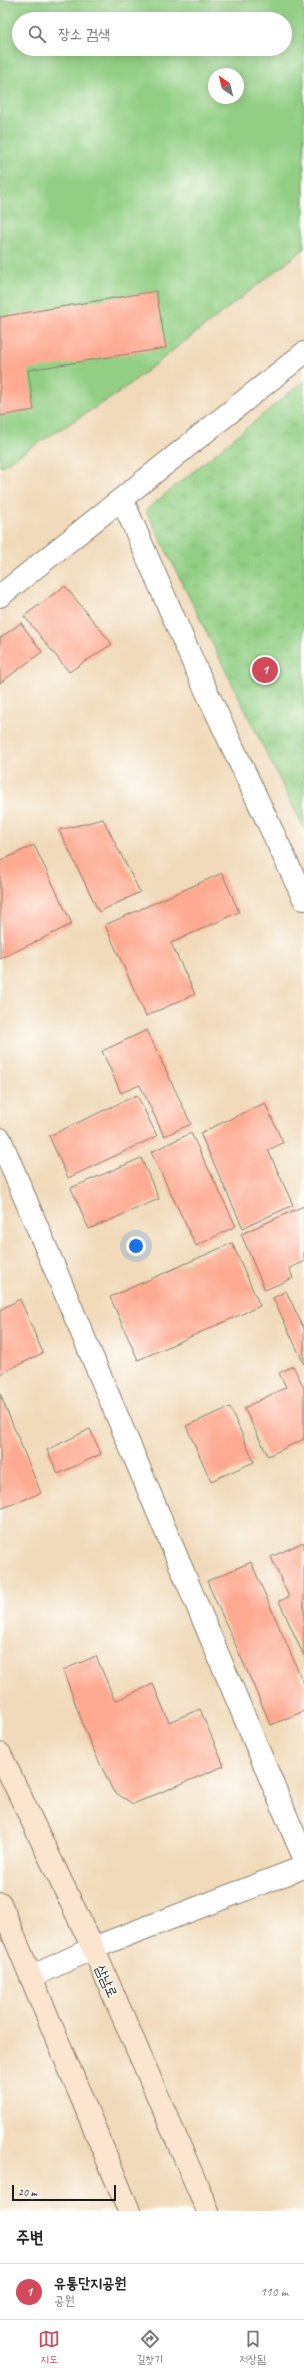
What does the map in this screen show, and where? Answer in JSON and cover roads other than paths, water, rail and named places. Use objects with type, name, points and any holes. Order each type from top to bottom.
[{"type":"main road","name":"삼남로","points":[[0,1754],[93,1948],[208,2211]]},
{"type":"main road","points":[[0,1903],[128,2211]]},
{"type":"street","points":[[0,596],[304,353]]},
{"type":"street","points":[[122,499],[196,669],[304,899]]},
{"type":"street","points":[[0,1139],[304,1858]]},
{"type":"street","points":[[31,1977],[93,1948],[304,1867]]},
{"type":"place","name":"유통단지공원","points":[[265,670]]}]
